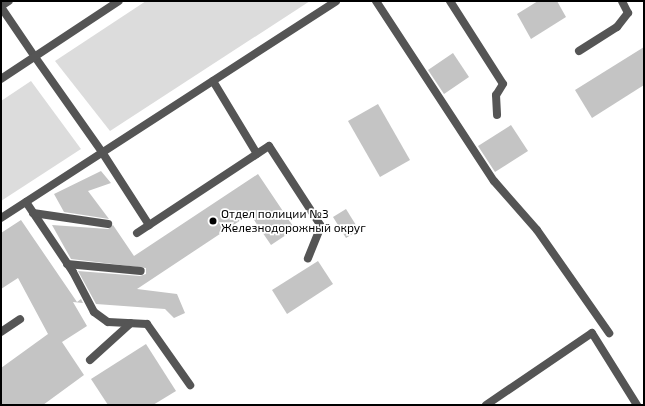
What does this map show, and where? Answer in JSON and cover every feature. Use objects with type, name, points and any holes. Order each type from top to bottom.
[{"type":"street","points":[[9,1],[1,7],[102,152],[149,225]]},
{"type":"street","points":[[1,80],[119,1]]},
{"type":"street","points":[[1,218],[336,1]]},
{"type":"street","points":[[376,1],[494,181],[537,230],[609,333]]},
{"type":"street","points":[[450,1],[503,84],[496,95],[497,115]]},
{"type":"street","points":[[579,51],[618,27],[628,13],[622,1]]},
{"type":"street","points":[[213,80],[257,154]]},
{"type":"street","points":[[137,234],[269,146],[321,226],[308,258]]},
{"type":"street","points":[[26,202],[68,264],[94,312],[108,322],[147,324],[190,385]]},
{"type":"street","points":[[34,213],[108,224]]},
{"type":"street","points":[[68,264],[141,271]]},
{"type":"street","points":[[1,332],[20,320]]},
{"type":"street","points":[[90,360],[131,324]]},
{"type":"street","points":[[486,405],[592,333],[637,405]]},
{"type":"shaded area","points":[[146,1],[310,1],[110,131],[55,61]]},
{"type":"shaded area","points":[[31,81],[81,149],[1,201],[1,101]]},
{"type":"building","points":[[538,1],[557,1],[566,17],[531,39],[517,14]]},
{"type":"building","points":[[644,47],[644,85],[592,118],[575,90]]},
{"type":"building","points":[[453,53],[469,77],[444,94],[428,70]]},
{"type":"building","points":[[378,104],[410,160],[380,177],[348,121]]},
{"type":"building","points":[[511,125],[528,151],[495,172],[478,146]]},
{"type":"building","points":[[101,171],[111,183],[88,191],[109,219],[64,212],[54,194]]},
{"type":"building","points":[[258,174],[295,229],[271,245],[250,214],[137,289],[177,294],[185,313],[174,318],[165,309],[96,304],[78,271],[140,276],[146,274],[146,268],[71,259],[52,225],[108,229],[113,225],[134,256]]},
{"type":"building","points":[[346,209],[359,230],[346,238],[333,217]]},
{"type":"building","points":[[21,220],[77,302],[81,299],[83,303],[73,302],[87,326],[62,342],[84,375],[43,405],[1,405],[1,368],[48,334],[18,278],[1,289],[1,233]]},
{"type":"building","points":[[318,261],[333,284],[287,314],[272,290]]},
{"type":"building","points":[[146,344],[176,391],[153,405],[108,405],[91,379]]},
{"type":"place","name":"Отдел полиции №3 Железнодорожный округ","points":[[213,221]]}]
